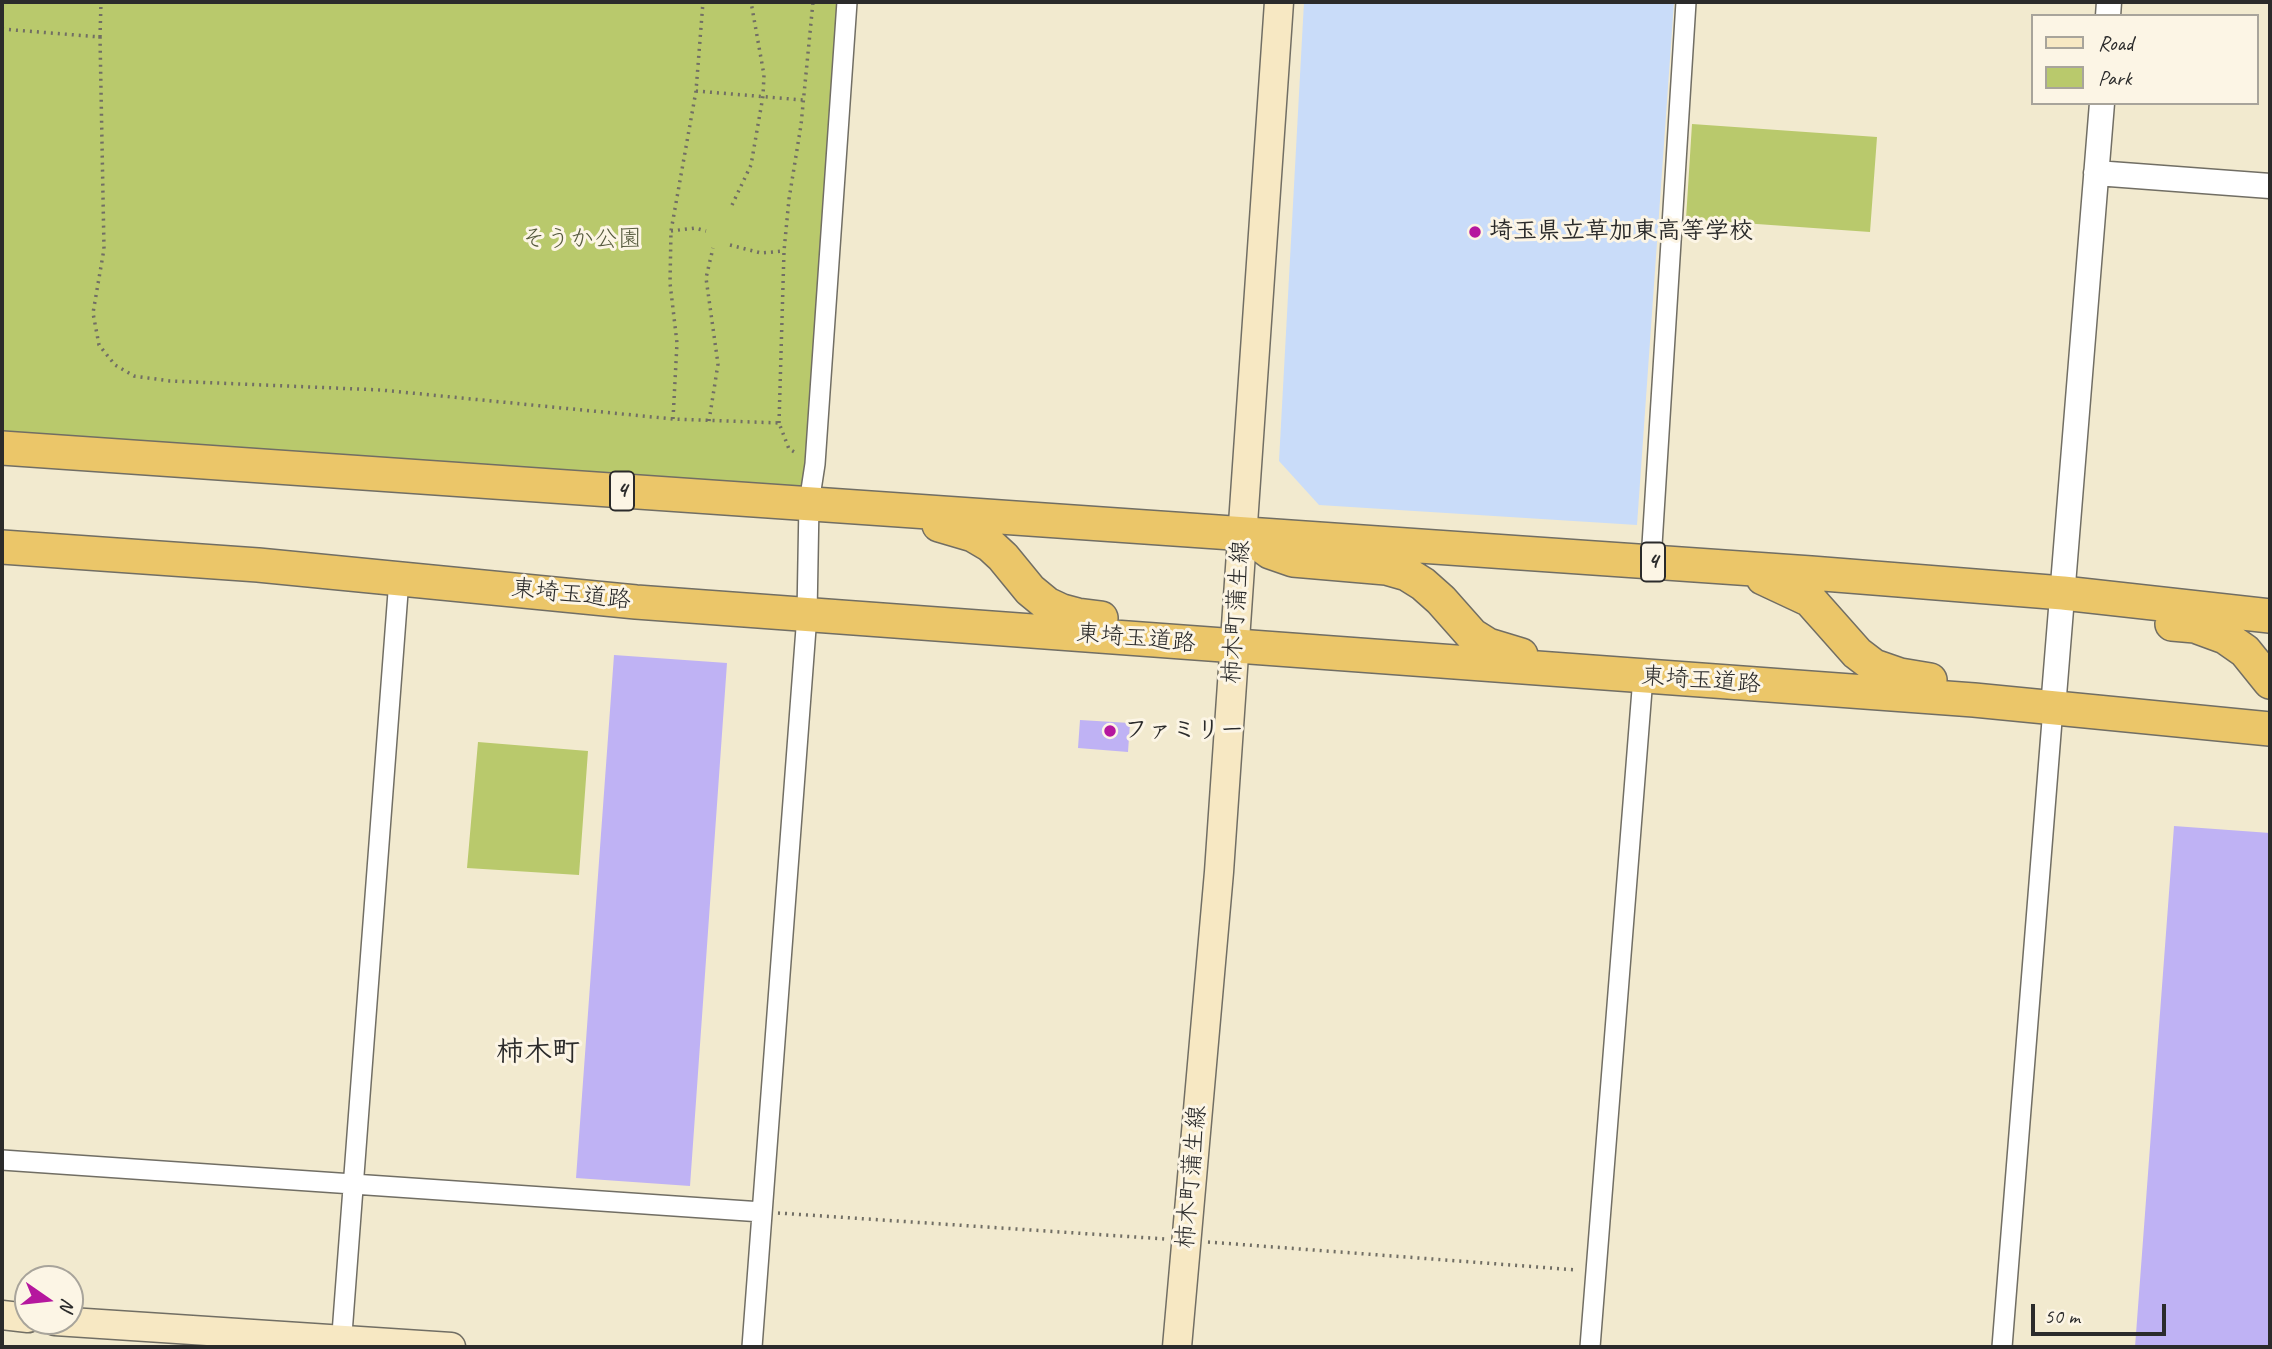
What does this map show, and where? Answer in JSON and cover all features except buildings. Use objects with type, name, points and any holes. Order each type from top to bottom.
[{"type":"highway","name":"4","points":[[2,448],[1651,561],[2063,593],[2270,616]]},
{"type":"highway","name":"4","points":[[893,510],[982,540],[1003,557],[1030,590],[1062,611],[1077,615],[1182,625],[1207,631],[1235,647]]},
{"type":"highway","name":"4","points":[[1243,532],[1270,552],[1293,560],[1386,568],[1407,575],[1423,584],[1472,635],[1488,645],[1578,670]]},
{"type":"highway","name":"東埼玉道路","points":[[2,547],[192,559],[636,602],[1974,700],[2270,729]]},
{"type":"highway","name":"4","points":[[1729,569],[1763,578],[1810,600],[1857,653],[1874,666],[1925,680],[1997,685],[2026,694],[2053,708]]},
{"type":"highway","name":"4","points":[[2063,593],[2088,608],[2112,617],[2195,626],[2225,637],[2245,651],[2270,682]]},
{"type":"main road","name":"柿木町蒲生線","points":[[1177,1347],[1219,872],[1279,2]]},
{"type":"main road","points":[[84,1323],[342,1343],[451,1347]]},
{"type":"street","points":[[752,1347],[807,615],[809,503],[815,464],[847,2]]},
{"type":"street","points":[[1651,561],[1686,2]]},
{"type":"street","points":[[2002,1347],[2102,105]]},
{"type":"street","points":[[2096,173],[2270,186]]},
{"type":"street","points":[[342,1343],[399,579]]},
{"type":"street","points":[[1590,1347],[1643,677]]},
{"type":"street","points":[[2,1160],[762,1212]]},
{"type":"path","points":[[101,2],[104,249],[93,313],[99,345],[115,365],[134,376],[170,381],[381,390],[673,419],[779,423]]},
{"type":"path","points":[[673,419],[677,343],[670,283],[671,230],[696,91],[702,2]]},
{"type":"path","points":[[732,205],[751,165],[763,96],[764,75],[751,2]]},
{"type":"path","points":[[813,2],[784,251],[779,423],[789,449],[815,464]]},
{"type":"path","points":[[2,29],[100,37]]},
{"type":"path","points":[[696,91],[803,100]]},
{"type":"path","points":[[671,230],[695,228],[706,232]]},
{"type":"path","points":[[730,245],[761,253],[784,251]]},
{"type":"path","points":[[709,421],[718,363],[706,278],[713,248]]},
{"type":"shaded area","name":"埼玉県立草加東高等学校","points":[[1304,2],[1674,2],[1637,525],[1319,505],[1279,461]]},
{"type":"green space","name":"そうか公園","points":[[2,2],[839,2],[803,494],[2,437]]},
{"type":"green space","points":[[1692,124],[1877,137],[1870,232],[1686,219]]},
{"type":"green space","points":[[478,742],[588,751],[579,875],[467,868]]},
{"type":"place","name":"埼玉県立草加東高等学校","points":[[1475,232]]},
{"type":"place","name":"ファミリー","points":[[1110,731]]},
{"type":"district","name":"柿木町","points":[[538,1053]]}]
